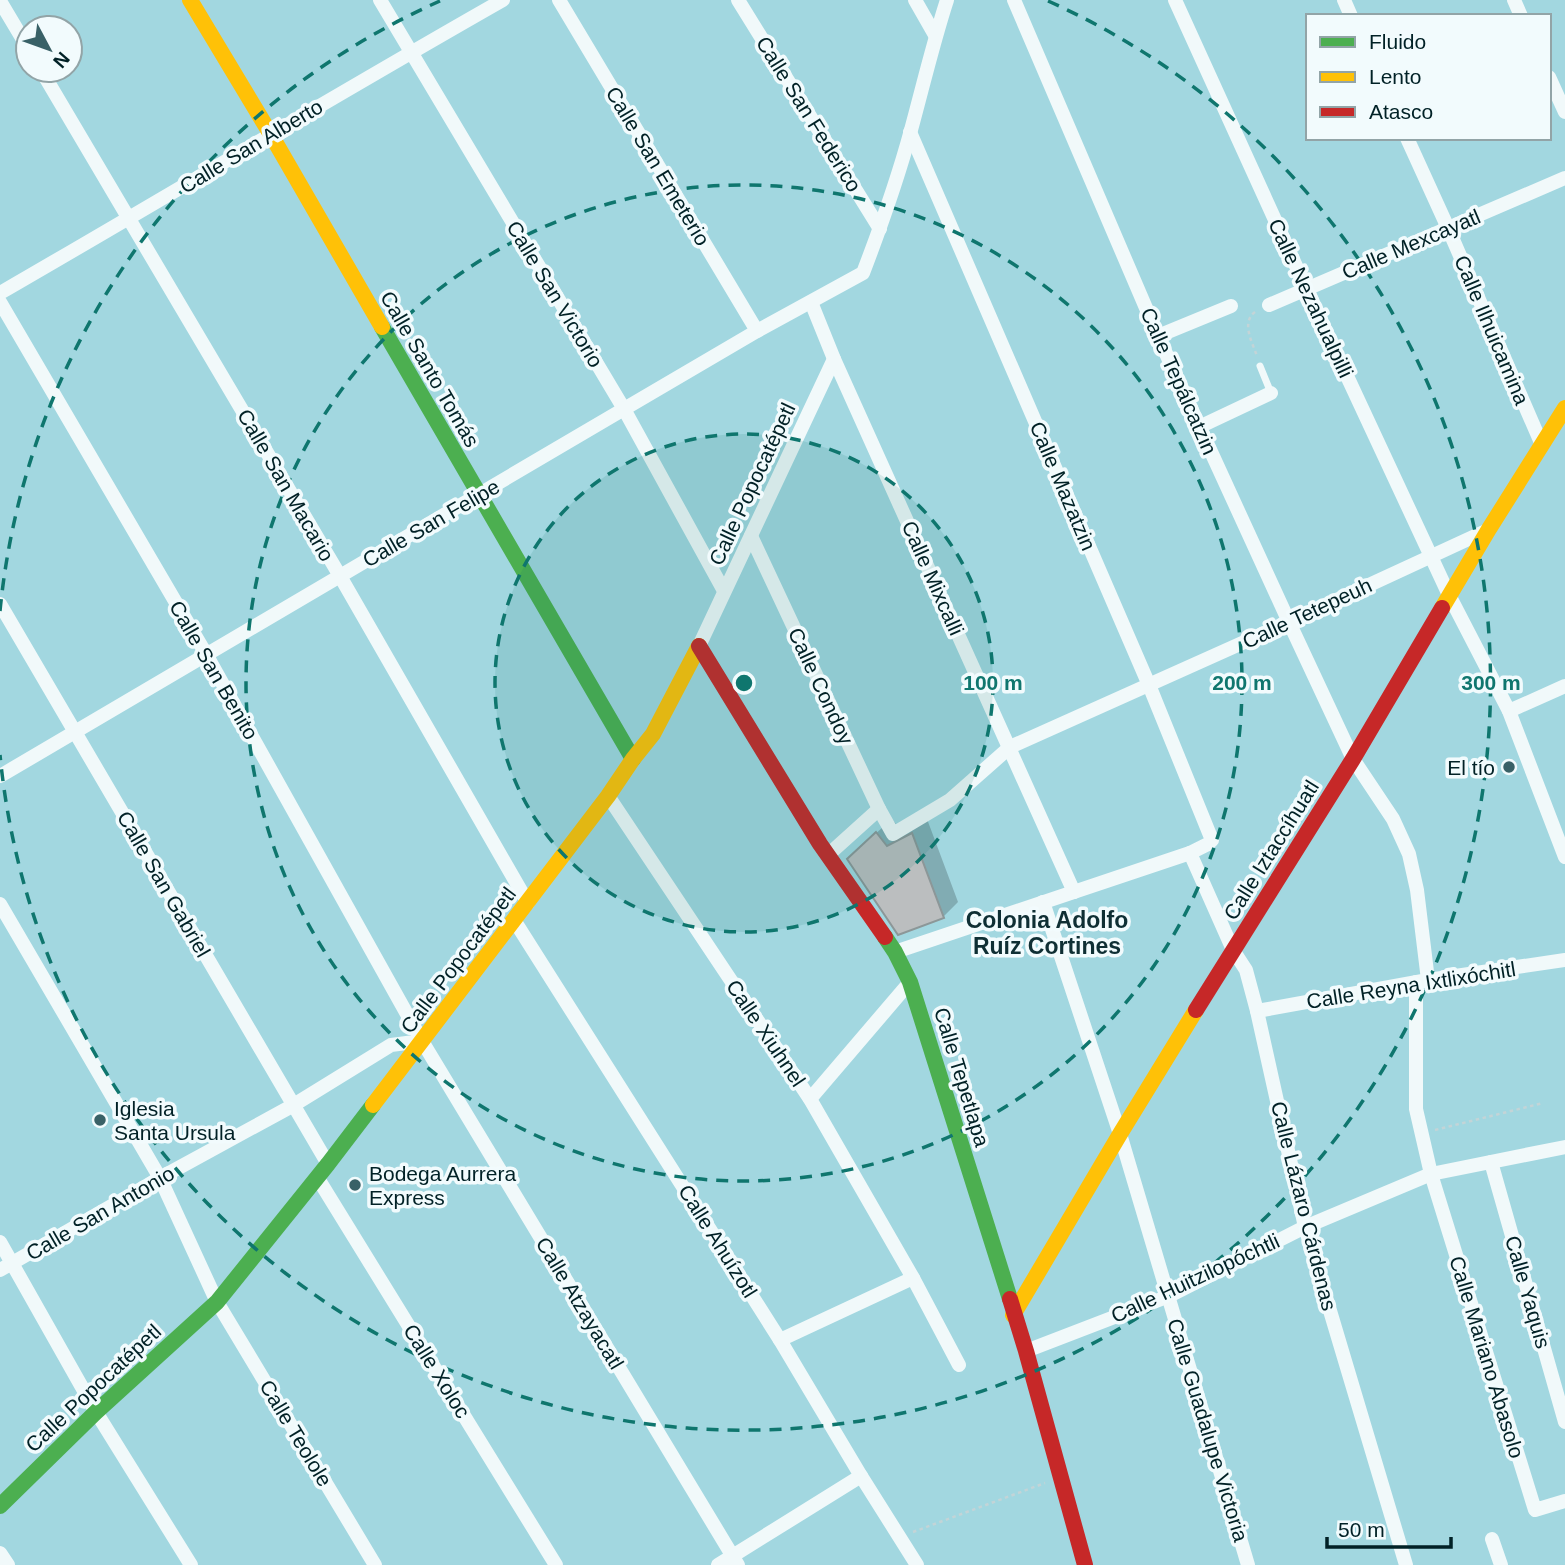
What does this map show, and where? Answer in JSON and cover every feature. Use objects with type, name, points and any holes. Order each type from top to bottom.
[{"type":"street","name":"Calle Santo Tomás","points":[[190,0],[633,759]]},
{"type":"street","name":"Calle San Victorio","points":[[380,0],[624,409],[724,591]]},
{"type":"street","name":"Calle San Alberto","points":[[0,293],[503,0]]},
{"type":"street","name":"Calle San Emeterio","points":[[559,0],[757,331]]},
{"type":"street","name":"Calle San Federico","points":[[738,0],[880,229]]},
{"type":"street","points":[[915,0],[935,35]]},
{"type":"street","points":[[880,229],[947,0]]},
{"type":"street","name":"Calle Tepálcatzin","points":[[1014,0],[1158,336],[1289,622],[1353,759],[1393,819],[1409,854],[1417,890],[1422,981],[1416,1108],[1430,1174]]},
{"type":"street","name":"Calle Nezahualpilli","points":[[1175,0],[1449,595],[1509,712],[1565,857]]},
{"type":"street","points":[[0,1],[14,24]]},
{"type":"street","points":[[1551,81],[1565,111]]},
{"type":"street","name":"Calle San Macario","points":[[49,84],[340,576],[528,903]]},
{"type":"street","name":"Calle Mazatzin","points":[[910,132],[1149,685],[1211,836],[1209,844],[1190,853]]},
{"type":"street","name":"Calle Ilhuicamina","points":[[1408,140],[1542,445]]},
{"type":"street","name":"Calle Mexcayatl","points":[[1269,305],[1565,178]]},
{"type":"street","name":"Calle San Felipe","points":[[0,776],[757,331],[863,273],[880,229]]},
{"type":"street","name":"Calle San Benito","points":[[0,302],[205,654],[422,1041]]},
{"type":"street","name":"Calle Mixcalli","points":[[811,302],[834,359],[1074,892]]},
{"type":"street","points":[[1158,336],[1231,306]]},
{"type":"street","name":"Calle Popocatépetl","points":[[0,1506],[96,1412],[217,1302],[322,1171],[608,796],[653,734],[699,646],[834,359]]},
{"type":"street","points":[[1199,427],[1271,393]]},
{"type":"street","name":"Calle Iztaccíhuatl","points":[[1013,1315],[1120,1134],[1353,759],[1449,595],[1565,408]]},
{"type":"street","name":"Calle Tetepeuh","points":[[892,834],[950,800],[1010,747],[1489,529]]},
{"type":"street","name":"Calle Condoy","points":[[751,536],[892,834]]},
{"type":"street","name":"Calle San Gabriel","points":[[0,604],[292,1106],[322,1171]]},
{"type":"street","name":"Calle Tepetlapa","points":[[699,646],[828,855],[895,952],[910,982],[1026,1351],[1085,1565]]},
{"type":"street","points":[[1509,712],[1565,686]]},
{"type":"street","name":"Calle Xiuhnel","points":[[608,796],[810,1099],[913,1278],[959,1365]]},
{"type":"street","points":[[828,855],[879,809]]},
{"type":"street","points":[[895,952],[1190,853]]},
{"type":"street","name":"Calle Lázaro Cárdenas","points":[[1190,853],[1233,950],[1245,970],[1257,1011],[1305,1227],[1406,1565]]},
{"type":"street","points":[[1043,902],[1120,1134]]},
{"type":"street","name":"Calle Teolole","points":[[0,904],[160,1178],[217,1302],[375,1565]]},
{"type":"street","name":"Calle Ahuízotl","points":[[514,920],[780,1340],[917,1565]]},
{"type":"street","name":"Calle Reyna Ixtlixóchitl","points":[[1257,1011],[1422,981],[1565,960]]},
{"type":"street","points":[[810,1099],[910,982]]},
{"type":"street","name":"Calle San Antonio","points":[[6,1267],[292,1106],[391,1045],[422,1041]]},
{"type":"street","name":"Calle Atzayacatl","points":[[422,1041],[735,1561]]},
{"type":"street","name":"Calle Guadalupe Victoria","points":[[1120,1134],[1248,1565]]},
{"type":"street","name":"Calle Huitzilopóchtli","points":[[1026,1351],[1169,1296],[1305,1227],[1430,1174],[1565,1147]]},
{"type":"street","name":"Calle Yaquis","points":[[1491,1162],[1562,1397],[1565,1422]]},
{"type":"street","name":"Calle Xoloc","points":[[322,1171],[556,1565]]},
{"type":"street","name":"Calle Mariano Abasolo","points":[[1430,1174],[1535,1510],[1565,1500]]},
{"type":"street","points":[[0,1242],[6,1267],[191,1565]]},
{"type":"street","points":[[780,1340],[913,1278]]},
{"type":"street","points":[[718,1565],[735,1561],[861,1476]]},
{"type":"street","points":[[1492,1539],[1501,1565]]},
{"type":"street","points":[[0,1553],[8,1565]]},
{"type":"lane","points":[[1261,366],[1271,393]]},
{"type":"path","points":[[1254,348],[1248,320],[1253,313],[1269,305]]},
{"type":"path","points":[[1422,1133],[1543,1103]]},
{"type":"path","points":[[900,1536],[1061,1477]]},
{"type":"building","points":[[876,832],[887,846],[912,833],[944,918],[898,935],[847,859]]},
{"type":"traffic: fast","points":[[382,327],[633,759]]},
{"type":"traffic: fast","points":[[885,937],[910,982],[1010,1299]]},
{"type":"traffic: fast","points":[[0,1506],[96,1412],[217,1302],[373,1105]]},
{"type":"traffic: slow","points":[[190,0],[382,327]]},
{"type":"traffic: slow","points":[[1442,608],[1565,408]]},
{"type":"traffic: slow","points":[[373,1105],[653,734],[699,646]]},
{"type":"traffic: slow","points":[[1013,1315],[1196,1010]]},
{"type":"traffic: jam","points":[[1196,1010],[1353,759],[1442,608]]},
{"type":"traffic: jam","points":[[699,646],[820,844],[885,937]]},
{"type":"traffic: jam","points":[[1010,1299],[1085,1565]]},
{"type":"place","name":"El tío","points":[[1509,767]]},
{"type":"place","name":"Iglesia Santa Ursula","points":[[100,1120]]},
{"type":"place","name":"Bodega Aurrera Express","points":[[355,1185]]},
{"type":"district","name":"Colonia Adolfo Ruíz Cortines","points":[[1047,933]]}]
